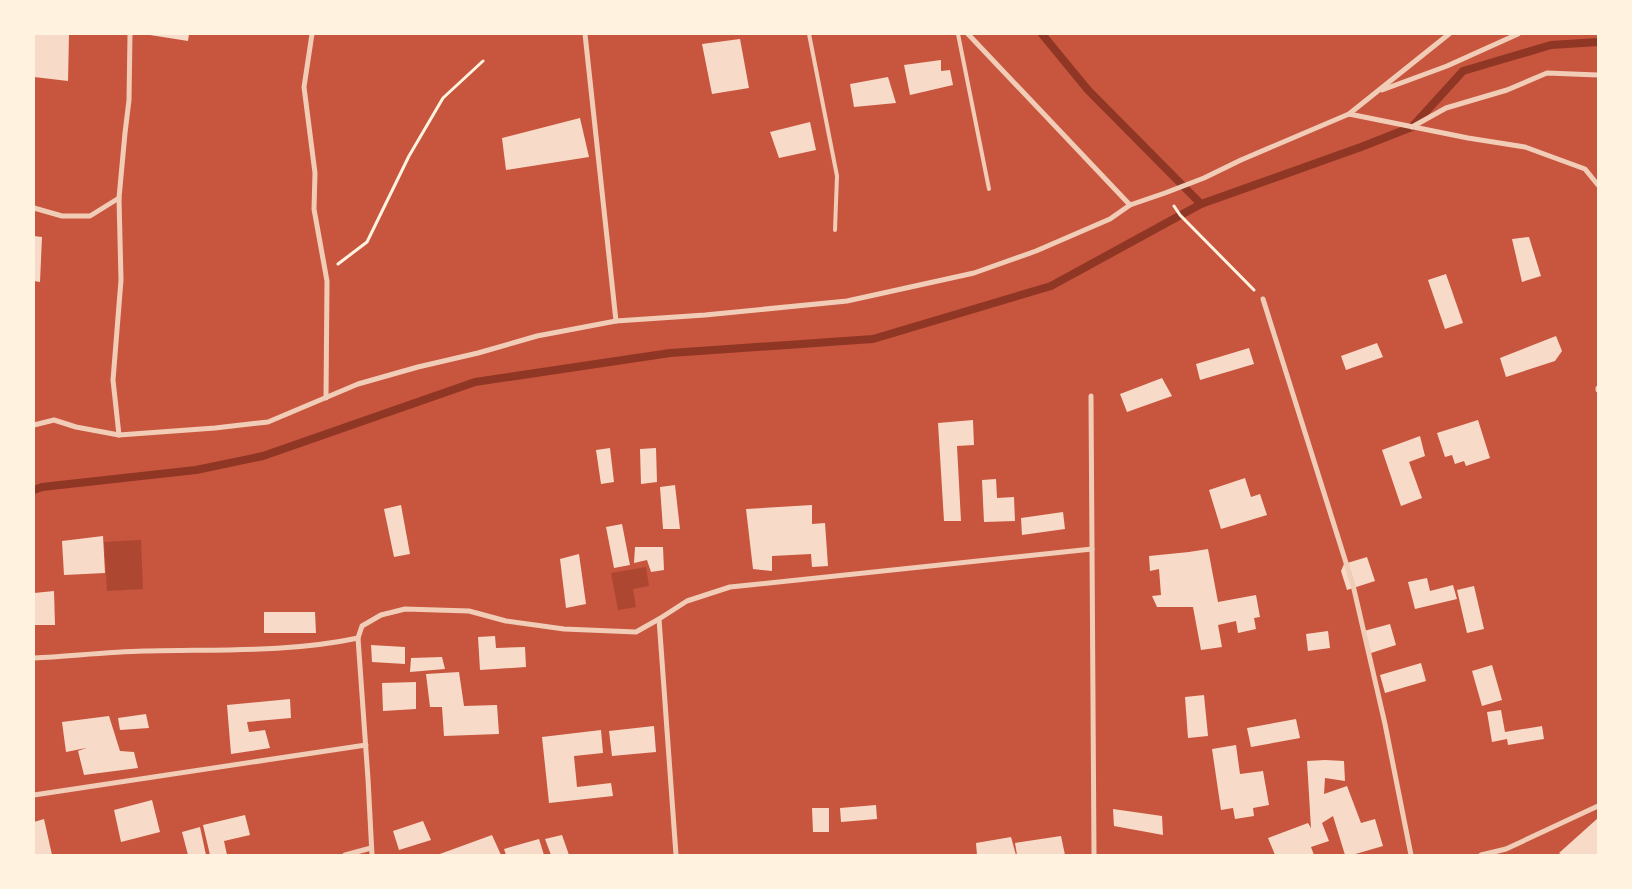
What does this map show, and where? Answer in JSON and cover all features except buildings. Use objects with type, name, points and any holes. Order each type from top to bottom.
[{"type":"street","points":[[119,435],[112,380],[121,280],[119,198],[129,100],[130,34]]},
{"type":"street","points":[[312,34],[304,87],[315,173],[314,208],[327,281],[326,398]]},
{"type":"street","points":[[585,34],[616,320]]},
{"type":"street","points":[[968,34],[1130,205]]},
{"type":"street","points":[[34,425],[54,420],[76,427],[119,435],[268,422],[358,384],[418,366],[478,353],[537,336],[616,320],[705,315],[848,302],[974,273],[1036,252],[1110,219],[1130,205],[1204,178],[1241,160],[1349,114],[1449,34]]},
{"type":"street","points":[[1378,91],[1447,66],[1518,34]]},
{"type":"street","points":[[1412,127],[1446,108],[1507,90],[1547,73],[1598,75]]},
{"type":"street","points":[[1349,114],[1525,148],[1585,169],[1598,185]]},
{"type":"street","points":[[34,208],[62,216],[90,216],[119,198]]},
{"type":"street","points":[[1263,299],[1353,585],[1385,724],[1411,855]]},
{"type":"street","points":[[1091,396],[1094,855]]},
{"type":"street","points":[[372,855],[358,638],[362,626],[381,616],[405,609],[469,611],[506,621],[564,629],[636,632],[687,601],[730,588],[1092,549]]},
{"type":"street","points":[[660,619],[676,855]]},
{"type":"street","points":[[34,658],[144,651],[201,651],[328,645],[358,638]]},
{"type":"street","points":[[34,795],[366,745]]},
{"type":"street","points":[[1481,855],[1506,849],[1598,806]]},
{"type":"street","points":[[344,855],[371,848]]},
{"type":"lane","points":[[809,34],[837,176],[836,230]]},
{"type":"lane","points":[[958,34],[989,189]]},
{"type":"path","points":[[326,274],[367,242],[409,156],[442,98],[483,61]]},
{"type":"path","points":[[1165,193],[1180,216],[1263,299]]},
{"type":"shaded area","points":[[141,540],[143,589],[107,591],[104,542]]},
{"type":"shaded area","points":[[646,567],[649,586],[633,589],[636,607],[618,610],[611,573]]},
{"type":"waterway","points":[[1042,34],[1088,90],[1201,204],[1412,127],[1463,71],[1551,45],[1598,42]]},
{"type":"waterway","points":[[34,490],[42,487],[196,470],[263,456],[475,382],[670,353],[873,339],[1051,286],[1201,204]]}]
